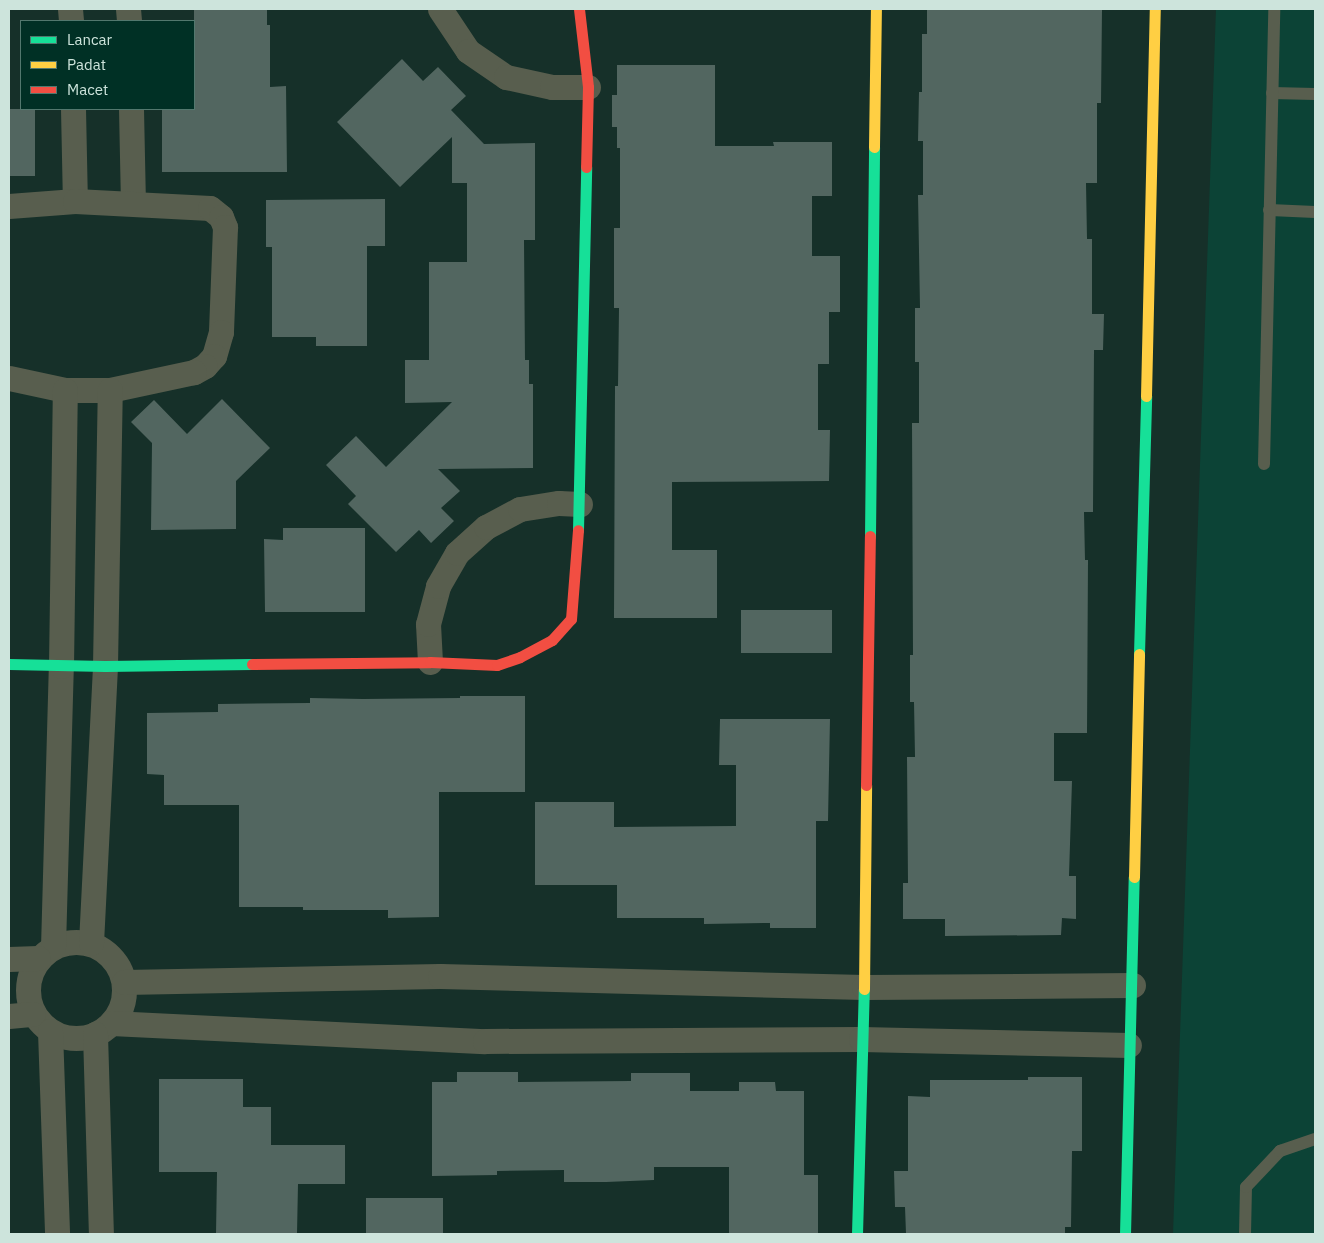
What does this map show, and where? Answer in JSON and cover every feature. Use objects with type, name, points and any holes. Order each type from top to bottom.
[{"type":"street","points":[[440,9],[468,51],[506,77],[552,87],[588,87]]},
{"type":"street","points":[[9,664],[105,666],[430,662],[497,665],[520,657],[552,640],[571,619],[580,504],[588,87],[579,9]]},
{"type":"street","points":[[857,1234],[861,1039],[864,987],[876,9]]},
{"type":"street","points":[[1125,1234],[1129,1045],[1133,985],[1156,9]]},
{"type":"street","points":[[73,110],[75,201]]},
{"type":"street","points":[[130,110],[133,203]]},
{"type":"street","points":[[9,206],[75,201],[210,208],[221,217],[225,227],[221,332],[214,356],[205,366],[194,372],[110,390],[65,390],[9,378]]},
{"type":"street","points":[[57,1234],[42,1022],[28,995],[29,976],[45,952],[61,666],[65,390]]},
{"type":"street","points":[[91,943],[105,666],[110,390]]},
{"type":"street","points":[[430,662],[428,624],[438,586],[457,553],[486,527],[520,509],[559,503],[580,504]]},
{"type":"street","points":[[9,959],[45,952],[72,941],[91,943],[113,958],[124,982],[124,997],[120,1010],[103,1028],[80,1038],[65,1036],[42,1022],[9,1016]]},
{"type":"street","points":[[124,982],[440,976],[864,987],[1133,985]]},
{"type":"street","points":[[103,1028],[485,1041],[861,1039],[1129,1045]]},
{"type":"street","points":[[101,1234],[103,1028]]},
{"type":"lane","points":[[1264,464],[1274,9]]},
{"type":"lane","points":[[1272,93],[1315,94]]},
{"type":"lane","points":[[1269,210],[1315,212]]},
{"type":"lane","points":[[1245,1234],[1246,1187],[1280,1151],[1315,1139]]},
{"type":"shaded area","points":[[1216,9],[1315,9],[1315,1234],[1173,1234]]},
{"type":"building","points":[[194,9],[267,9],[267,25],[270,25],[270,87],[286,86],[287,172],[162,172],[162,110],[195,110]]},
{"type":"building","points":[[927,9],[1102,9],[1101,103],[1097,103],[1097,183],[1086,183],[1087,239],[1092,239],[1092,314],[1104,314],[1103,350],[1094,350],[1093,512],[1084,512],[1085,560],[1088,560],[1087,733],[1054,733],[1054,781],[1072,781],[1069,876],[1076,876],[1076,919],[1062,918],[1061,935],[945,936],[945,919],[903,919],[903,883],[908,883],[907,757],[915,757],[914,702],[910,702],[910,655],[913,655],[912,423],[919,423],[919,362],[915,362],[915,308],[920,308],[918,195],[923,195],[923,141],[918,141],[919,92],[922,92],[922,34],[927,34]]},
{"type":"building","points":[[402,59],[423,81],[438,67],[466,96],[451,110],[484,144],[535,143],[535,240],[524,240],[525,360],[529,360],[529,384],[533,384],[533,468],[438,469],[460,491],[441,508],[454,521],[431,543],[419,530],[396,552],[348,504],[356,496],[326,465],[356,436],[386,467],[452,402],[405,403],[405,360],[429,360],[429,262],[467,262],[467,183],[452,183],[452,137],[400,187],[337,122]]},
{"type":"building","points":[[617,65],[715,65],[715,146],[774,146],[773,142],[832,142],[832,196],[812,196],[812,256],[840,256],[840,312],[829,312],[829,364],[818,364],[818,430],[830,430],[829,481],[672,482],[672,550],[717,550],[717,618],[614,618],[615,386],[618,386],[619,308],[614,308],[614,228],[620,228],[620,148],[617,148],[617,127],[612,127],[612,95],[617,95]]},
{"type":"building","points":[[9,109],[35,110],[35,176],[9,176]]},
{"type":"building","points":[[385,199],[385,246],[367,246],[367,346],[316,346],[316,337],[272,337],[272,247],[266,247],[266,200]]},
{"type":"building","points":[[222,399],[270,448],[236,481],[236,529],[151,530],[152,443],[131,422],[154,400],[187,434]]},
{"type":"building","points":[[283,528],[365,528],[365,612],[265,612],[264,539],[283,540]]},
{"type":"building","points":[[741,610],[832,610],[832,653],[741,653]]},
{"type":"building","points":[[460,696],[525,696],[525,792],[439,792],[439,917],[388,918],[388,910],[303,910],[303,907],[239,907],[239,805],[164,805],[164,775],[147,774],[147,713],[218,712],[218,704],[310,703],[310,698],[460,698]]},
{"type":"building","points":[[720,719],[830,719],[828,821],[816,821],[816,928],[770,928],[770,923],[704,924],[704,918],[617,918],[617,885],[535,885],[535,802],[614,802],[614,827],[736,826],[736,765],[719,765]]},
{"type":"building","points":[[457,1072],[518,1072],[518,1082],[631,1081],[631,1073],[690,1073],[690,1091],[739,1091],[739,1082],[775,1082],[776,1091],[804,1091],[804,1175],[818,1175],[818,1234],[729,1234],[729,1167],[654,1167],[654,1180],[606,1182],[564,1182],[564,1170],[497,1171],[497,1175],[432,1176],[432,1082],[457,1082]]},
{"type":"building","points":[[1028,1077],[1082,1077],[1082,1151],[1072,1151],[1071,1227],[1065,1227],[1065,1234],[906,1234],[905,1207],[895,1207],[894,1171],[908,1171],[908,1096],[930,1097],[930,1080],[1028,1080]]},
{"type":"building","points":[[159,1079],[243,1079],[243,1107],[271,1107],[271,1145],[345,1145],[345,1184],[298,1184],[297,1234],[216,1234],[217,1172],[159,1172]]},
{"type":"building","points":[[366,1198],[443,1198],[443,1234],[366,1234]]},
{"type":"traffic: fast","points":[[870,536],[874,147]]},
{"type":"traffic: fast","points":[[578,530],[586,167]]},
{"type":"traffic: fast","points":[[1139,654],[1146,396]]},
{"type":"traffic: fast","points":[[9,664],[105,666],[252,664]]},
{"type":"traffic: fast","points":[[1125,1234],[1134,877]]},
{"type":"traffic: fast","points":[[857,1234],[864,989]]},
{"type":"traffic: slow","points":[[874,147],[876,9]]},
{"type":"traffic: slow","points":[[1146,396],[1155,9]]},
{"type":"traffic: slow","points":[[1134,877],[1139,654]]},
{"type":"traffic: slow","points":[[864,989],[866,785]]},
{"type":"traffic: jam","points":[[579,9],[588,87],[586,167]]},
{"type":"traffic: jam","points":[[252,664],[430,662],[497,665],[520,657],[552,640],[571,619],[578,530]]},
{"type":"traffic: jam","points":[[866,785],[870,536]]}]
